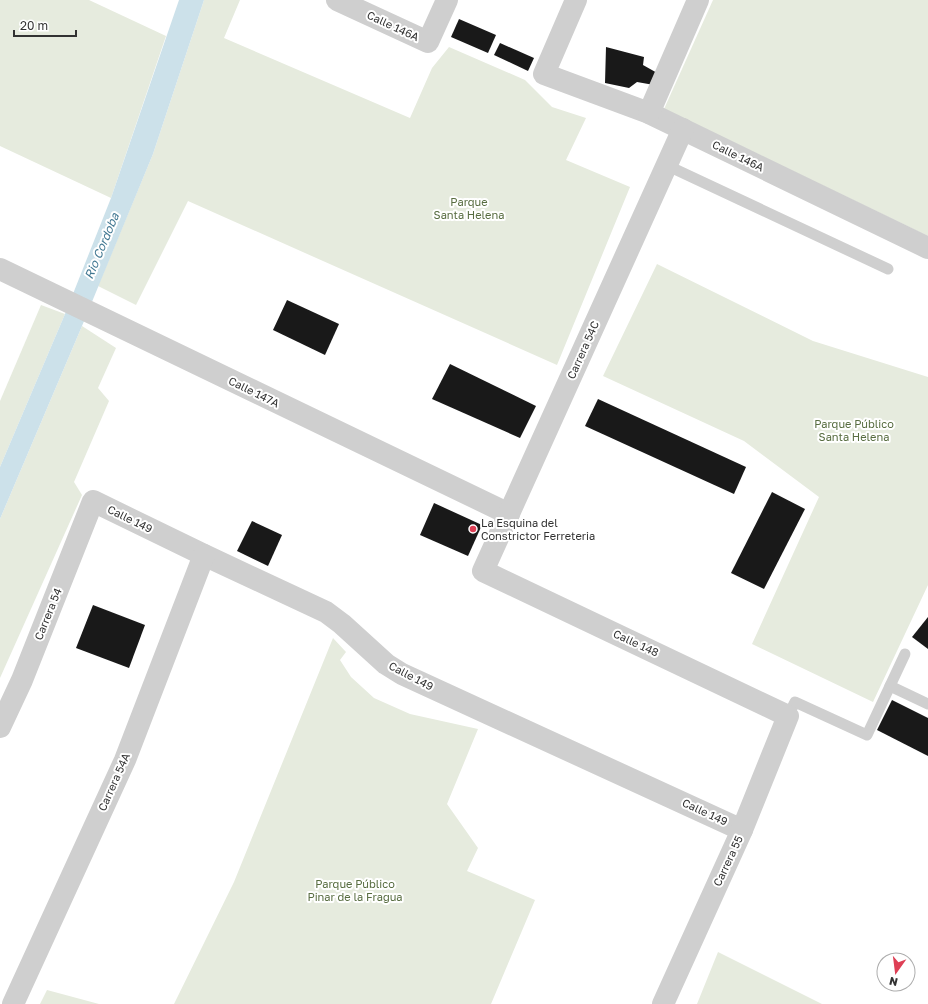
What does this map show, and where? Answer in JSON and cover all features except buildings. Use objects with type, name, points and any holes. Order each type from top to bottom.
[{"type":"street","name":"Calle 146A","points":[[337,0],[428,42],[447,0]]},
{"type":"street","name":"Calle 146A","points":[[576,0],[544,74],[649,113],[928,248]]},
{"type":"street","points":[[649,113],[698,0]]},
{"type":"street","name":"Carrera 54C","points":[[483,571],[683,129]]},
{"type":"street","name":"Calle 147A","points":[[0,269],[509,514]]},
{"type":"street","name":"Calle 149","points":[[93,501],[326,612],[342,624],[386,664],[402,674],[742,830]]},
{"type":"street","name":"Carrera 54","points":[[0,727],[22,680],[93,501]]},
{"type":"street","name":"Carrera 54A","points":[[13,1004],[125,760],[204,555]]},
{"type":"street","name":"Calle 148","points":[[483,571],[788,716]]},
{"type":"street","name":"Carrera 55","points":[[663,1004],[742,830],[788,716]]},
{"type":"lane","points":[[666,165],[888,269]]},
{"type":"lane","points":[[788,716],[795,702],[867,735],[905,654]]},
{"type":"lane","points":[[890,686],[928,704]]},
{"type":"green space","points":[[0,0],[89,0],[166,36],[111,198],[0,146]]},
{"type":"green space","name":"Parque Santa Helena","points":[[204,0],[240,0],[224,38],[410,118],[432,68],[449,47],[525,80],[552,107],[586,118],[566,160],[630,187],[557,365],[188,201],[136,305],[98,286],[153,154]]},
{"type":"green space","points":[[713,0],[928,0],[928,236],[664,109]]},
{"type":"green space","name":"Parque Público Santa Helena","points":[[657,264],[813,341],[928,377],[928,585],[873,702],[752,644],[819,497],[744,441],[603,376]]},
{"type":"green space","points":[[41,305],[65,314],[0,467],[0,401]]},
{"type":"green space","points":[[82,326],[116,348],[98,388],[109,401],[74,482],[82,495],[0,678],[0,519]]},
{"type":"green space","name":"Parque Público Pinar de la Fragua","points":[[333,638],[346,652],[340,660],[351,677],[374,698],[410,714],[478,729],[447,804],[478,848],[467,871],[535,900],[491,1004],[174,1004],[234,882]]},
{"type":"green space","points":[[718,952],[822,1004],[697,1004]]},
{"type":"green space","points":[[47,990],[99,1004],[40,1004]]},
{"type":"water","name":"Rio Cordoba","points":[[179,0],[204,0],[153,154],[0,519],[0,467],[65,314],[111,198]]},
{"type":"place","name":"La Esquina del Constrictor Ferreteria","points":[[473,529]]}]
